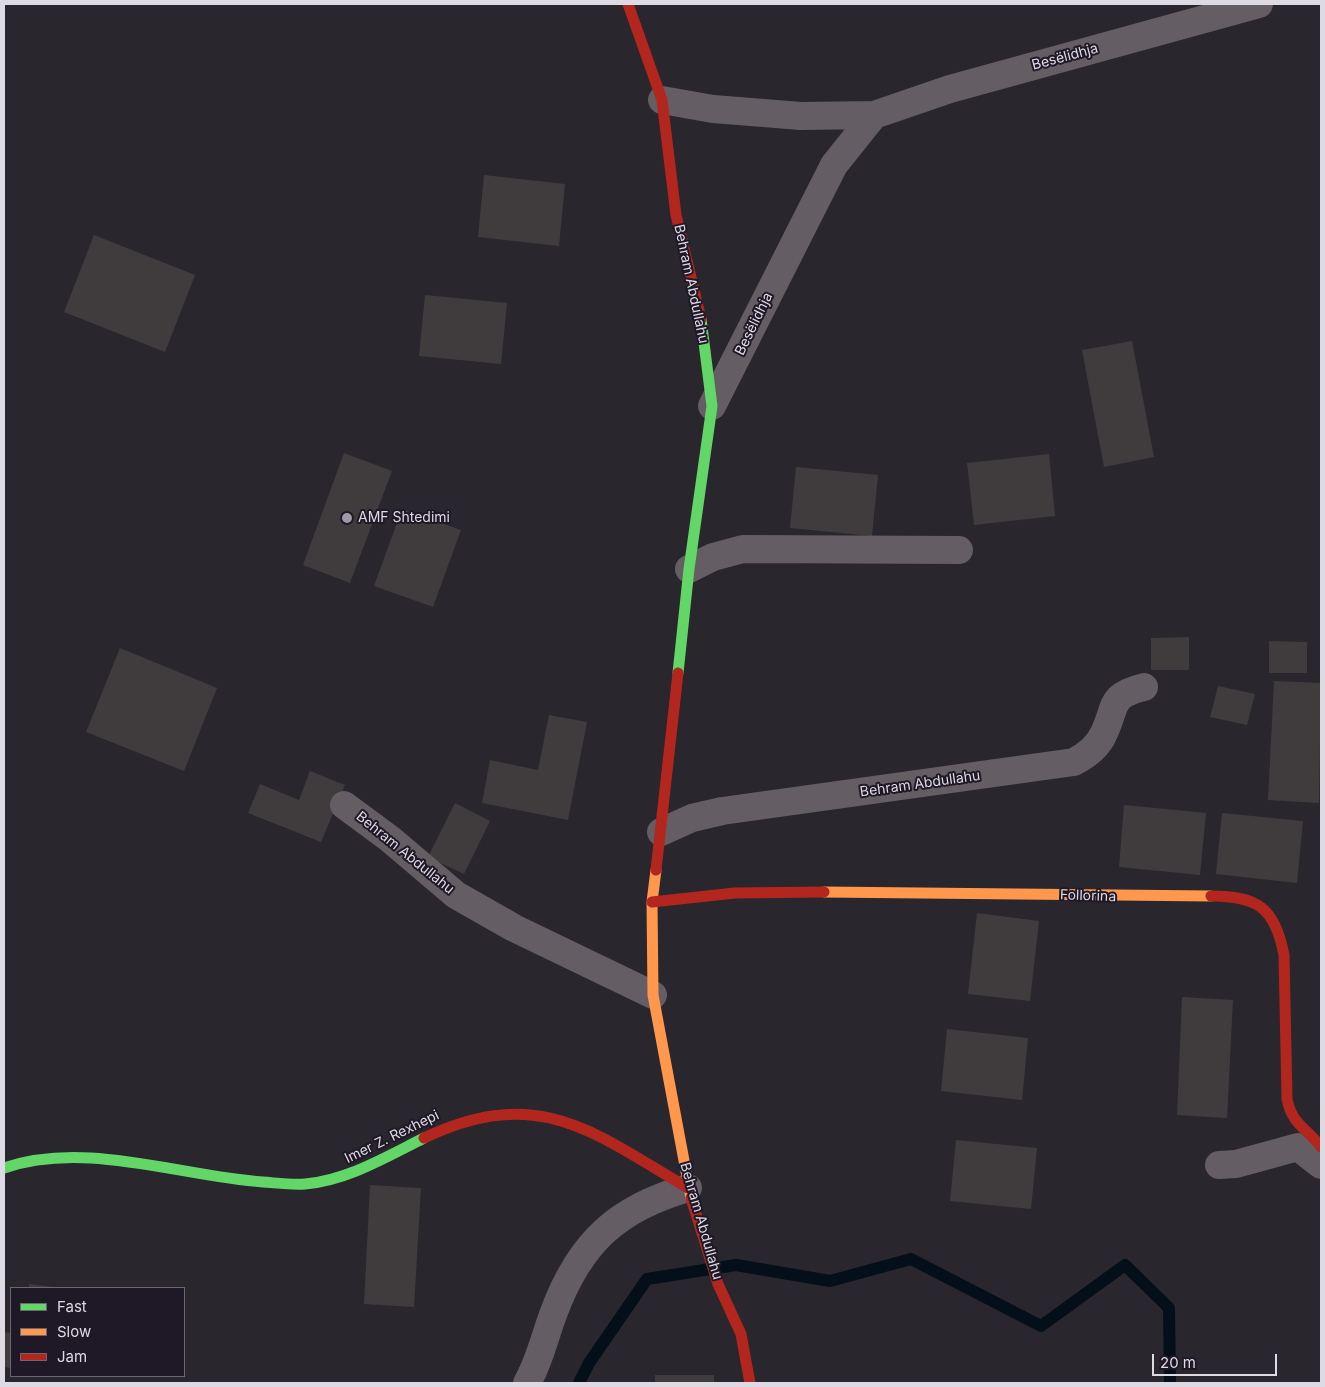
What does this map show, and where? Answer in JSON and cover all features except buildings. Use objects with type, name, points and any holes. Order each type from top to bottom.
[{"type":"street","name":"Behram Abdullahu","points":[[628,4],[662,100],[676,215],[703,327],[712,406],[689,568],[662,832],[652,902],[654,995],[688,1188],[718,1284],[741,1334],[750,1383]]},
{"type":"street","name":"Besëlidhja","points":[[662,100],[713,109],[801,116],[874,115],[950,89],[1259,4]]},
{"type":"street","name":"Besëlidhja","points":[[712,406],[834,165],[874,115]]},
{"type":"street","points":[[689,568],[713,557],[743,549],[959,550]]},
{"type":"street","name":"Behram Abdullahu","points":[[662,832],[692,818],[722,811],[1074,762],[1087,755],[1097,745],[1105,732],[1111,710],[1120,696],[1127,691],[1144,687]]},
{"type":"street","name":"Behram Abdullahu","points":[[344,805],[390,839],[456,895],[514,928],[654,995]]},
{"type":"street","name":"Follorina","points":[[652,902],[698,894],[756,891],[986,893],[1145,897],[1232,896],[1246,898],[1257,903],[1267,911],[1275,921],[1280,933],[1284,972],[1287,1099],[1296,1124],[1306,1134],[1317,1140],[1321,1147]]},
{"type":"street","name":"Imer Z. Rexhepi","points":[[4,1168],[44,1157],[76,1155],[230,1180],[304,1184],[335,1179],[365,1168],[438,1130],[467,1119],[498,1114],[529,1114],[559,1120],[588,1130],[688,1188]]},
{"type":"street","points":[[1219,1165],[1236,1164],[1298,1147],[1321,1165]]},
{"type":"street","points":[[527,1383],[534,1372],[554,1310],[567,1282],[583,1256],[605,1228],[631,1211],[659,1197],[688,1188]]},
{"type":"waterway","points":[[579,1383],[589,1363],[647,1279],[736,1265],[830,1281],[911,1259],[1041,1326],[1125,1265],[1169,1308],[1170,1383]]},
{"type":"traffic: fast","points":[[678,673],[689,569],[712,406],[701,319]]},
{"type":"traffic: fast","points":[[4,1168],[35,1160],[99,1159],[132,1162],[231,1179],[305,1184],[321,1182],[352,1173],[424,1138]]},
{"type":"traffic: slow","points":[[656,870],[652,902],[653,995],[691,1198]]},
{"type":"traffic: slow","points":[[824,892],[1211,896]]},
{"type":"traffic: jam","points":[[628,4],[662,100],[676,215],[701,319]]},
{"type":"traffic: jam","points":[[656,870],[678,673]]},
{"type":"traffic: jam","points":[[652,902],[735,893],[824,892]]},
{"type":"traffic: jam","points":[[1211,896],[1252,902],[1262,908],[1275,926],[1284,955],[1287,1099],[1289,1108],[1296,1121],[1321,1147]]},
{"type":"traffic: jam","points":[[424,1138],[464,1122],[499,1115],[532,1115],[562,1121],[592,1133],[688,1188]]},
{"type":"traffic: jam","points":[[691,1198],[718,1284],[741,1334],[750,1383]]},
{"type":"place","name":"AMF Shtedimi","points":[[347,518]]}]
